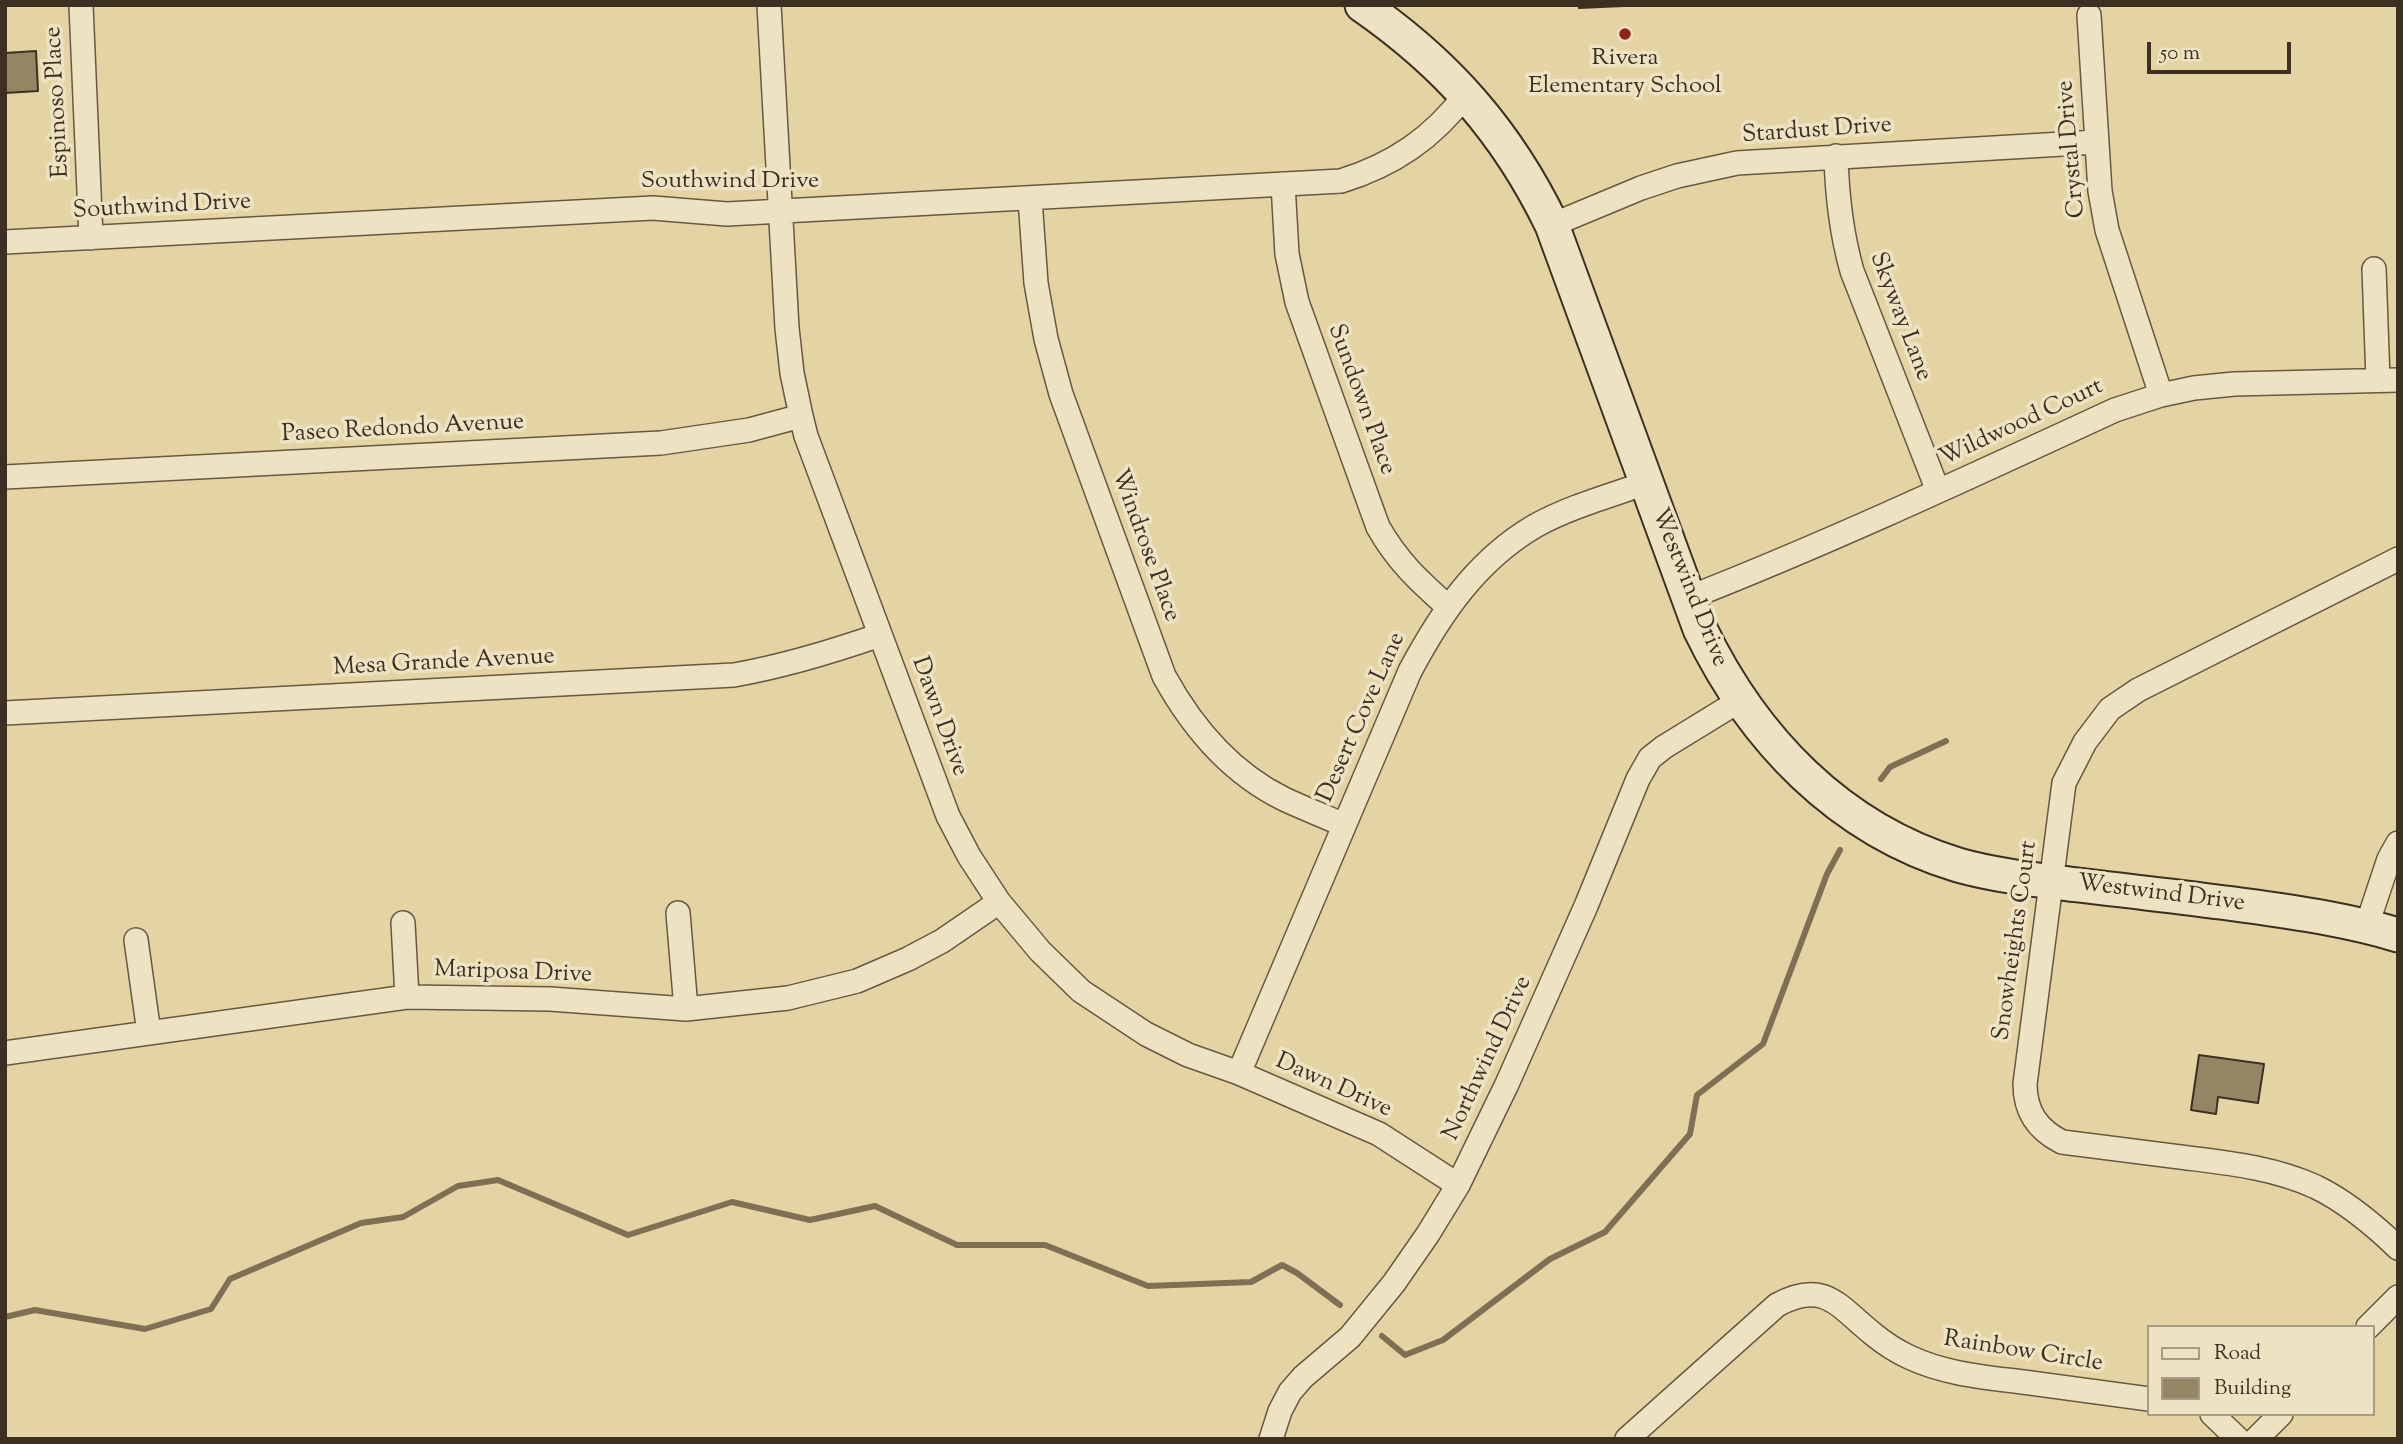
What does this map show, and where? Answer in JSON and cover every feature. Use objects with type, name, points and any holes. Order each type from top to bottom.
[{"type":"main road","name":"Westwind Drive","points":[[1362,5],[1424,53],[1466,94],[1515,156],[1552,225],[1700,629],[1739,701],[1793,766],[1832,800],[1895,841],[1986,872],[2319,916],[2383,930]]},
{"type":"street","name":"Espinoso Place","points":[[81,5],[91,238]]},
{"type":"street","name":"Dawn Drive","points":[[769,5],[787,328],[792,373],[801,416],[948,816],[969,856],[999,902],[1040,951],[1081,990],[1112,1013],[1188,1055],[1239,1073],[1379,1134],[1458,1185]]},
{"type":"street","name":"Crystal Drive","points":[[2089,15],[2100,191],[2107,230],[2161,395]]},
{"type":"street","name":"Southwind Drive","points":[[5,243],[653,208],[727,214],[1341,181],[1365,174],[1396,159],[1433,132],[1466,94]]},
{"type":"street","name":"Stardust Drive","points":[[1552,225],[1641,188],[1677,176],[1737,163],[2096,142]]},
{"type":"street","name":"Skyway Lane","points":[[1836,156],[1837,199],[1842,235],[1852,271],[1938,491]]},
{"type":"street","name":"Sundown Place","points":[[1283,184],[1287,254],[1297,302],[1378,527],[1405,568],[1448,607]]},
{"type":"street","name":"Windrose Place","points":[[1030,199],[1036,283],[1046,339],[1061,394],[1164,676],[1179,703],[1222,756],[1256,783],[1344,825]]},
{"type":"street","points":[[2374,270],[2388,380]]},
{"type":"street","name":"Wildwood Court","points":[[1688,598],[1938,491],[2115,410],[2161,395],[2234,384],[2388,380]]},
{"type":"street","name":"Paseo Redondo Avenue","points":[[5,477],[662,443],[749,430],[801,416]]},
{"type":"street","name":"Desert Cove Lane","points":[[1239,1073],[1410,671],[1448,607],[1472,576],[1495,555],[1536,526],[1646,483]]},
{"type":"street","name":"Snowheights Court","points":[[2398,559],[2138,690],[2110,709],[2085,742],[2064,783],[2025,1084],[2029,1110],[2037,1124],[2048,1135],[2063,1142],[2249,1165],[2284,1175],[2317,1188],[2343,1203],[2372,1223],[2398,1248]]},
{"type":"street","name":"Mesa Grande Avenue","points":[[5,713],[734,675],[778,667],[880,635]]},
{"type":"street","name":"Northwind Drive","points":[[1272,1439],[1280,1411],[1290,1392],[1303,1377],[1350,1337],[1394,1283],[1458,1185],[1513,1072],[1638,779],[1650,758],[1739,701]]},
{"type":"street","points":[[2383,930],[2389,859],[2398,843]]},
{"type":"street","name":"Mariposa Drive","points":[[5,1053],[407,997],[550,999],[686,1009],[788,998],[857,981],[908,959],[942,941],[999,902]]},
{"type":"street","points":[[678,913],[686,1009]]},
{"type":"street","points":[[403,923],[407,997]]},
{"type":"street","points":[[136,940],[149,1033]]},
{"type":"street","name":"Rainbow Circle","points":[[1627,1439],[1777,1305],[1791,1297],[1812,1294],[1833,1300],[1847,1309],[1872,1334],[1896,1351],[1923,1364],[1957,1373],[2148,1399]]},
{"type":"street","points":[[2370,1325],[2398,1297]]},
{"type":"street","points":[[2214,1416],[2238,1439]]},
{"type":"street","points":[[2256,1439],[2279,1416]]},
{"type":"building","points":[[1579,5],[1646,5],[1579,8]]},
{"type":"building","points":[[36,51],[38,91],[5,93],[5,53]]},
{"type":"building","points":[[2199,1055],[2264,1064],[2258,1103],[2218,1097],[2216,1114],[2191,1110]]},
{"type":"waterway","points":[[1881,779],[1890,767],[1946,741]]},
{"type":"waterway","points":[[1382,1336],[1405,1355],[1443,1340],[1550,1259],[1605,1232],[1690,1134],[1697,1095],[1763,1044],[1827,874],[1840,850]]},
{"type":"waterway","points":[[5,1317],[35,1310],[145,1329],[211,1309],[230,1279],[361,1223],[403,1217],[458,1186],[498,1180],[628,1235],[732,1202],[810,1220],[875,1206],[957,1245],[1045,1245],[1148,1286],[1251,1282],[1282,1265],[1340,1305]]},
{"type":"place","name":"Rivera Elementary School","points":[[1625,34]]}]
